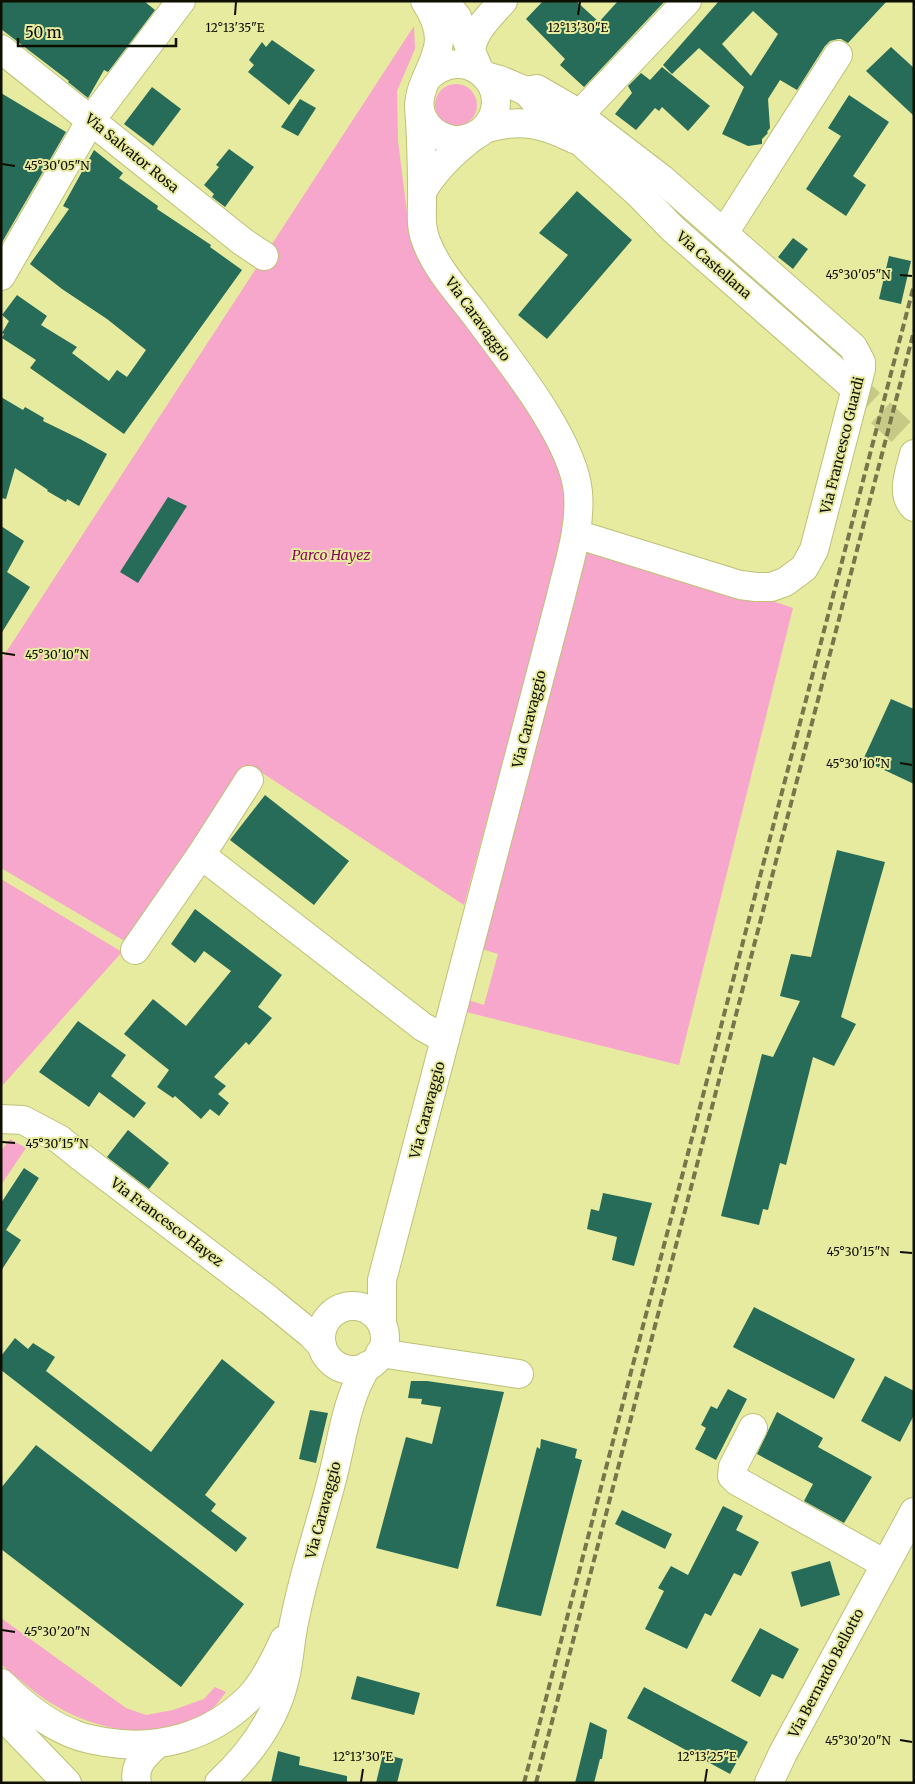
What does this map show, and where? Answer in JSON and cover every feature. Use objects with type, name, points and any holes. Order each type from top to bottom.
[{"type":"street","points":[[1,276],[91,120],[182,1]]},
{"type":"street","points":[[419,106],[420,92],[437,54],[439,32],[433,13],[425,1]]},
{"type":"street","points":[[422,190],[438,167],[479,132],[491,119],[495,104],[493,89],[478,66],[457,17],[444,1]]},
{"type":"street","points":[[450,1],[483,9],[494,8],[502,2]]},
{"type":"street","points":[[579,115],[687,1]]},
{"type":"street","points":[[478,66],[471,46],[476,35],[502,2]]},
{"type":"street","name":"Via Salvator Rosa","points":[[1,49],[264,256]]},
{"type":"street","points":[[724,233],[838,55]]},
{"type":"street","name":"Via Castellana","points":[[426,79],[439,68],[451,64],[466,64],[478,66],[526,91],[534,100],[555,114],[582,143],[638,193],[673,228],[850,384]]},
{"type":"street","name":"Via Francesco Guardi","points":[[526,91],[537,89],[579,115],[662,179],[853,347],[861,362],[861,370],[814,550],[804,568],[785,582],[771,587],[740,585],[576,534]]},
{"type":"street","name":"Via Castellana","points":[[419,106],[423,120],[436,133],[452,140],[462,140],[503,123],[528,124],[549,128],[582,143]]},
{"type":"street","name":"Via Caravaggio","points":[[219,1783],[254,1746],[276,1705],[285,1680],[294,1618],[351,1401],[363,1363],[384,1344],[382,1280],[576,534],[578,493],[576,477],[571,462],[551,424],[532,394],[431,254],[422,229],[419,106]]},
{"type":"street","points":[[914,454],[907,490],[907,498],[914,507]]},
{"type":"street","points":[[135,950],[201,855],[249,780]]},
{"type":"street","points":[[201,855],[423,1027],[445,1039]]},
{"type":"street","name":"Via Francesco Hayez","points":[[1,1119],[23,1120],[60,1138],[80,1156],[269,1300],[312,1335],[322,1346]]},
{"type":"street","points":[[1,1124],[1,1133]]},
{"type":"street","points":[[357,1306],[360,1298],[382,1280]]},
{"type":"street","points":[[322,1346],[321,1336],[329,1316],[347,1306],[357,1306],[371,1312],[382,1324]]},
{"type":"street","name":"Via Caravaggio","points":[[322,1346],[330,1359],[363,1363]]},
{"type":"street","points":[[363,1363],[519,1374]]},
{"type":"street","points":[[753,1428],[732,1467],[732,1476],[737,1481],[885,1564]]},
{"type":"street","name":"Via Bernardo Bellotto","points":[[769,1783],[783,1753],[914,1512]]},
{"type":"street","name":"Via Caravaggio","points":[[1,1683],[36,1713],[76,1735],[138,1746],[183,1739],[208,1728],[228,1716],[249,1698],[266,1675],[294,1618]]},
{"type":"street","points":[[1,1712],[67,1783]]},
{"type":"street","points":[[137,1783],[139,1764],[143,1757],[157,1744]]},
{"type":"green space","name":"Parco Hayez","points":[[414,26],[415,49],[397,91],[398,141],[410,237],[433,280],[546,433],[560,469],[566,499],[564,534],[464,905],[250,765],[128,943],[1,868],[1,660]]},
{"type":"green space","points":[[456,84],[471,90],[477,105],[471,120],[456,126],[441,120],[435,105],[441,90]]},
{"type":"green space","points":[[591,539],[793,608],[679,1065],[462,1011],[465,999],[484,1005],[498,954],[479,948]]},
{"type":"green space","points":[[1,879],[122,952],[1,1087]]},
{"type":"green space","points":[[10,1139],[26,1148],[1,1185],[1,1151]]},
{"type":"green space","points":[[1,1618],[126,1708],[146,1715],[173,1710],[204,1699],[215,1687],[226,1692],[214,1707],[195,1719],[175,1727],[131,1730],[109,1727],[88,1721],[49,1702],[1,1664]]},
{"type":"building","points":[[1,1],[144,1],[155,10],[108,72],[104,70],[88,98],[69,81],[1,29]]},
{"type":"building","points":[[543,1],[576,1],[599,22],[618,1],[665,1],[584,87],[560,65],[565,59],[526,19]]},
{"type":"building","points":[[719,1],[887,1],[848,43],[841,39],[830,41],[797,90],[780,80],[768,99],[770,128],[762,139],[762,144],[748,146],[722,134],[744,87],[699,48],[672,74],[663,65]],"holes":[[[753,11],[778,34],[751,76],[722,44]]]},
{"type":"building","points":[[272,40],[315,70],[289,105],[248,72],[254,65],[249,60],[262,42],[266,47]]},
{"type":"building","points":[[891,47],[914,68],[914,116],[866,71]]},
{"type":"building","points":[[662,67],[710,106],[688,131],[662,107],[659,111],[655,108],[636,130],[615,114],[632,93],[628,86],[641,73],[650,80]]},
{"type":"building","points":[[152,87],[181,109],[153,146],[124,124]]},
{"type":"building","points":[[1,93],[66,132],[1,244]]},
{"type":"building","points":[[849,95],[889,122],[853,176],[866,185],[846,216],[806,189],[841,136],[828,128]]},
{"type":"building","points":[[300,99],[316,108],[298,136],[281,127]]},
{"type":"building","points":[[229,149],[254,167],[225,207],[212,197],[214,194],[204,185],[219,167],[216,165]]},
{"type":"building","points":[[94,150],[123,173],[119,178],[158,206],[157,209],[211,245],[210,247],[242,270],[124,434],[30,368],[36,360],[2,338],[4,334],[2,333],[9,321],[2,315],[17,295],[47,316],[41,325],[77,347],[72,353],[109,381],[117,370],[127,377],[146,350],[107,319],[62,289],[30,264],[69,209],[63,206]]},
{"type":"building","points":[[577,191],[632,240],[547,339],[518,315],[568,255],[539,233]]},
{"type":"building","points":[[793,238],[808,249],[793,269],[778,257]]},
{"type":"building","points":[[889,256],[911,261],[901,304],[879,299]]},
{"type":"building","points":[[1,397],[23,410],[25,407],[44,418],[43,421],[107,454],[79,506],[67,499],[66,502],[47,491],[15,468],[6,499],[1,498]]},
{"type":"building","points":[[168,497],[187,506],[138,583],[120,572]]},
{"type":"building","points":[[1,526],[24,541],[7,572],[30,587],[1,634]]},
{"type":"building","points":[[891,699],[914,709],[914,784],[863,760]]},
{"type":"building","points":[[265,795],[349,861],[314,905],[230,840]]},
{"type":"building","points":[[837,850],[885,862],[841,1017],[856,1024],[834,1066],[813,1057],[786,1165],[780,1163],[768,1210],[763,1209],[759,1225],[721,1216],[762,1054],[773,1057],[800,1001],[780,996],[791,954],[811,957]]},
{"type":"building","points":[[195,909],[282,975],[258,1007],[272,1018],[249,1045],[246,1042],[214,1077],[226,1086],[218,1094],[229,1103],[219,1116],[210,1109],[201,1119],[175,1096],[173,1098],[157,1087],[169,1070],[124,1034],[153,999],[186,1026],[231,971],[204,951],[195,963],[171,944]]},
{"type":"building","points":[[78,1021],[126,1055],[111,1076],[146,1103],[134,1118],[99,1092],[89,1107],[39,1072]]},
{"type":"building","points":[[128,1130],[169,1163],[149,1189],[107,1157]]},
{"type":"building","points":[[24,1168],[39,1178],[6,1230],[21,1240],[1,1271],[1,1203]]},
{"type":"building","points":[[603,1193],[652,1203],[634,1266],[612,1260],[617,1237],[587,1229],[591,1209],[599,1211]]},
{"type":"building","points":[[754,1307],[855,1359],[834,1399],[733,1347]]},
{"type":"building","points":[[15,1338],[28,1349],[33,1343],[55,1357],[46,1371],[151,1452],[222,1359],[275,1402],[205,1495],[216,1504],[211,1511],[247,1538],[236,1552],[1,1370],[1,1356]]},
{"type":"building","points":[[885,1376],[914,1391],[914,1415],[900,1442],[861,1421]]},
{"type":"building","points":[[411,1381],[427,1381],[504,1392],[458,1569],[376,1548],[406,1437],[432,1444],[441,1407],[421,1404],[422,1399],[408,1398]]},
{"type":"building","points":[[728,1389],[747,1399],[716,1460],[695,1449],[706,1428],[701,1425],[711,1406],[717,1409]]},
{"type":"building","points":[[310,1410],[328,1413],[316,1463],[299,1459]]},
{"type":"building","points":[[777,1412],[823,1438],[818,1447],[872,1477],[844,1523],[804,1501],[813,1484],[757,1454]]},
{"type":"building","points":[[541,1439],[577,1449],[575,1458],[582,1460],[541,1616],[496,1606],[537,1447],[540,1449]]},
{"type":"building","points":[[36,1445],[244,1604],[181,1687],[1,1549],[1,1488]]},
{"type":"building","points":[[723,1506],[743,1516],[736,1530],[759,1542],[741,1576],[734,1573],[711,1616],[705,1613],[687,1649],[645,1629],[664,1591],[658,1588],[671,1566],[688,1575]]},
{"type":"building","points":[[622,1510],[672,1534],[665,1549],[615,1524]]},
{"type":"building","points":[[830,1561],[840,1595],[801,1607],[791,1572]]},
{"type":"building","points":[[760,1628],[799,1649],[783,1679],[772,1674],[760,1697],[731,1681]]},
{"type":"building","points":[[357,1676],[420,1693],[414,1715],[351,1699]]},
{"type":"building","points":[[644,1687],[748,1742],[730,1774],[627,1718]]},
{"type":"building","points":[[590,1722],[607,1730],[602,1759],[600,1759],[594,1783],[575,1783]]},
{"type":"building","points":[[278,1751],[300,1757],[299,1765],[347,1776],[347,1783],[271,1783]]},
{"type":"building","points":[[383,1754],[403,1759],[397,1783],[376,1783]]},
{"type":"tunnel","points":[[850,384],[914,444]]},
{"type":"railway","points":[[524,1783],[914,285]]},
{"type":"railway","points":[[536,1783],[914,331]]}]
